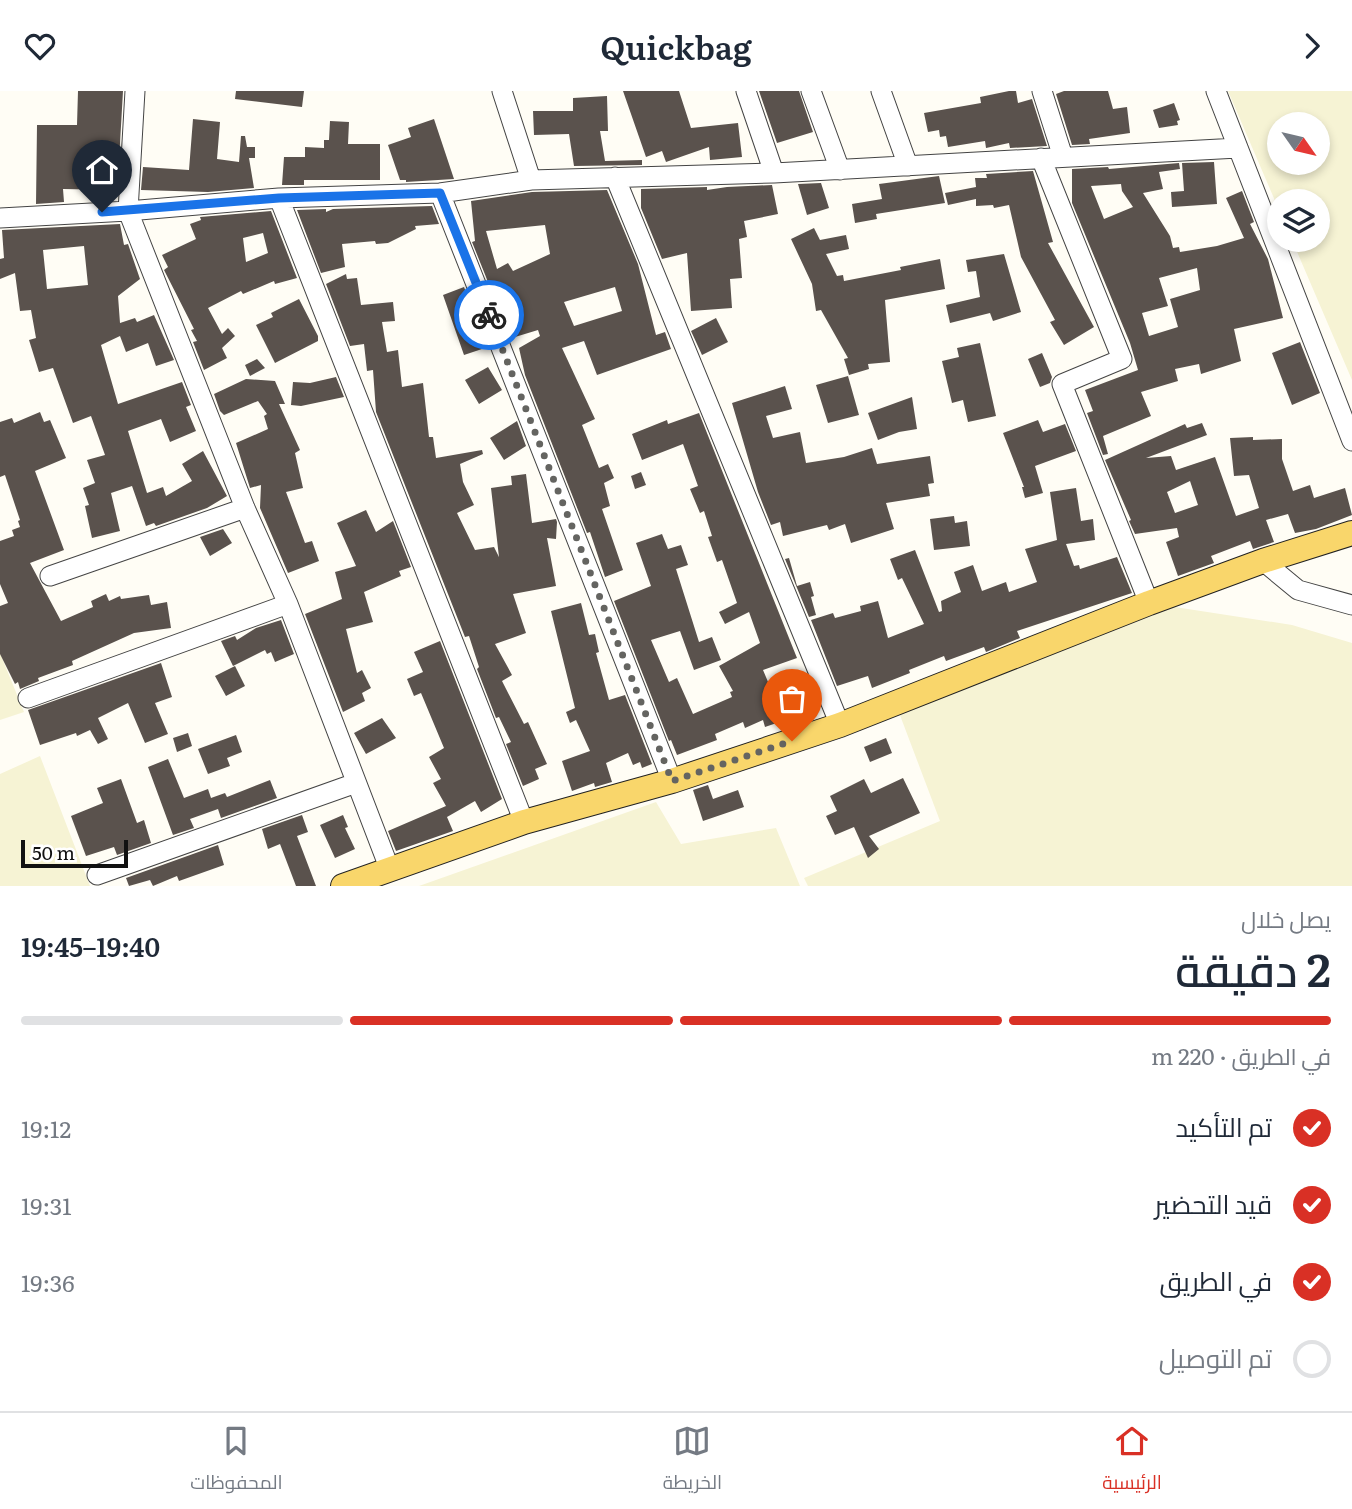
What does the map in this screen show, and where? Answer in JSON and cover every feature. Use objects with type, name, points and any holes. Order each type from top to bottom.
[{"type":"main road","points":[[343,886],[524,823],[672,781],[840,725],[1149,603],[1263,561],[1352,533]]},
{"type":"street","points":[[135,91],[128,211],[245,508],[288,604],[390,870]]},
{"type":"street","points":[[502,91],[531,180]]},
{"type":"street","points":[[746,91],[775,173]]},
{"type":"street","points":[[811,91],[840,170]]},
{"type":"street","points":[[881,91],[908,166]]},
{"type":"street","points":[[1042,91],[1063,157]]},
{"type":"street","points":[[1216,91],[1352,441]]},
{"type":"street","points":[[0,218],[128,211],[279,198],[440,193],[531,180],[775,173],[1238,148]]},
{"type":"street","points":[[1041,158],[1122,359],[1062,384],[1149,603]]},
{"type":"street","points":[[615,177],[840,725]]},
{"type":"street","points":[[440,193],[672,781]]},
{"type":"street","points":[[279,198],[524,823]]},
{"type":"street","points":[[50,576],[245,508]]},
{"type":"street","points":[[1263,561],[1298,590],[1352,605]]},
{"type":"street","points":[[28,698],[288,604]]},
{"type":"street","points":[[97,875],[356,783]]},
{"type":"shaded area","points":[[1228,91],[1352,91],[1352,380],[1297,252],[1330,252],[1330,189],[1270,189]]},
{"type":"shaded area","points":[[1149,603],[1292,625],[1352,643],[1352,886],[808,886],[804,878],[940,821],[895,702]]},
{"type":"shaded area","points":[[0,653],[24,712],[0,720]]},
{"type":"shaded area","points":[[40,756],[90,886],[0,886],[0,774]]},
{"type":"shaded area","points":[[656,802],[681,844],[776,828],[800,886],[419,886]]},
{"type":"building","points":[[78,91],[123,91],[115,190],[63,189],[64,202],[36,204],[37,125],[77,125]]},
{"type":"building","points":[[236,91],[304,91],[302,107],[235,99]]},
{"type":"building","points":[[623,91],[679,91],[691,128],[738,123],[742,157],[710,160],[709,147],[666,162],[662,151],[646,157]]},
{"type":"building","points":[[759,91],[799,91],[813,132],[777,143]]},
{"type":"building","points":[[1016,91],[1018,103],[1032,99],[1047,146],[1010,148],[1009,143],[986,148],[985,141],[948,147],[946,136],[940,137],[939,130],[928,132],[924,113],[981,103],[980,97]]},
{"type":"building","points":[[1064,91],[1108,91],[1113,109],[1127,107],[1130,133],[1089,139],[1090,144],[1072,145],[1056,94]]},
{"type":"building","points":[[607,96],[608,131],[600,131],[605,161],[642,160],[642,165],[574,166],[569,134],[534,135],[533,111],[573,111],[573,98]]},
{"type":"building","points":[[1174,103],[1180,120],[1177,121],[1178,125],[1159,128],[1153,110]]},
{"type":"building","points":[[193,119],[220,122],[217,159],[239,162],[241,136],[245,136],[247,147],[255,147],[255,158],[249,158],[254,188],[208,192],[141,190],[143,167],[189,170]]},
{"type":"building","points":[[434,119],[454,179],[406,182],[400,180],[388,145],[411,137],[408,128]]},
{"type":"building","points":[[330,121],[349,122],[348,144],[380,144],[380,180],[304,180],[304,185],[282,185],[284,157],[305,157],[305,147],[324,148],[324,140],[329,140]]},
{"type":"building","points":[[1214,162],[1217,204],[1172,207],[1171,192],[1184,191],[1182,163]]},
{"type":"building","points":[[1179,163],[1180,169],[1159,172],[1163,189],[1143,193],[1170,236],[1173,248],[1179,247],[1180,252],[1244,238],[1226,198],[1242,191],[1254,222],[1250,224],[1268,259],[1283,318],[1234,329],[1241,361],[1201,374],[1199,364],[1175,369],[1178,381],[1141,392],[1151,416],[1103,436],[1108,454],[1103,455],[1087,413],[1093,411],[1085,390],[1138,370],[1130,343],[1072,203],[1072,169]],"holes":[[[1121,184],[1122,191],[1133,207],[1104,219],[1091,186]],[[1197,268],[1200,290],[1170,299],[1178,327],[1149,336],[1142,313],[1168,306],[1159,278]]]},
{"type":"building","points":[[1033,171],[1053,242],[1048,243],[1094,327],[1064,345],[1050,322],[1055,320],[1021,257],[1009,205],[994,208],[993,205],[976,206],[976,199],[948,205],[945,193],[976,187],[975,178],[987,178],[986,174]]},
{"type":"building","points":[[939,176],[945,203],[876,214],[877,219],[855,223],[852,204],[882,199],[879,184]]},
{"type":"building","points":[[821,183],[829,208],[807,215],[798,184]]},
{"type":"building","points":[[772,185],[778,214],[744,221],[747,237],[739,239],[742,278],[730,279],[732,308],[691,311],[687,253],[662,259],[641,208],[641,189],[707,187],[707,190]]},
{"type":"building","points":[[607,190],[638,264],[656,335],[665,332],[671,349],[597,375],[584,341],[562,348],[595,419],[582,425],[599,468],[608,464],[614,478],[604,483],[610,506],[602,509],[623,570],[605,577],[590,532],[587,533],[525,375],[519,348],[540,336],[538,330],[510,337],[472,242],[475,241],[471,201],[532,192]],"holes":[[[545,225],[550,254],[513,271],[508,263],[497,269],[486,231]],[[615,287],[622,311],[574,326],[564,302]]]},
{"type":"building","points":[[432,206],[439,224],[415,226],[416,229],[388,243],[376,244],[375,241],[342,244],[345,267],[321,273],[297,210],[326,209],[326,212],[333,209]]},
{"type":"building","points":[[271,211],[297,278],[275,284],[274,281],[243,294],[241,291],[208,308],[222,334],[228,328],[235,336],[222,348],[227,358],[204,370],[193,342],[197,341],[191,330],[194,329],[164,270],[168,267],[162,255],[196,239],[190,224],[201,220],[200,217]],"holes":[[[263,233],[268,253],[246,262],[243,238]]]},
{"type":"building","points":[[120,224],[124,245],[128,244],[140,279],[118,296],[120,323],[135,318],[137,322],[154,315],[174,360],[156,366],[148,343],[126,352],[120,336],[101,345],[118,404],[182,382],[191,405],[186,407],[196,431],[170,442],[161,419],[128,431],[147,493],[163,487],[166,496],[192,481],[182,464],[203,451],[227,496],[207,508],[156,526],[154,523],[146,526],[132,486],[111,493],[120,531],[92,538],[85,506],[89,505],[83,488],[95,483],[87,460],[105,455],[91,416],[73,423],[53,368],[39,372],[29,340],[36,338],[31,310],[20,311],[15,273],[0,279],[0,259],[4,258],[2,230]],"holes":[[[84,246],[88,285],[47,289],[43,250]]]},
{"type":"building","points":[[814,228],[820,240],[846,235],[849,249],[826,254],[837,276],[843,275],[844,281],[940,259],[945,289],[885,300],[890,362],[868,364],[869,369],[849,375],[844,359],[848,358],[821,310],[816,311],[812,284],[791,239]]},
{"type":"building","points":[[1004,254],[1021,312],[993,321],[990,313],[950,323],[946,305],[980,297],[976,271],[968,272],[966,260]]},
{"type":"building","points":[[346,274],[347,279],[357,278],[361,305],[393,302],[395,321],[382,322],[387,352],[398,350],[402,387],[423,383],[429,437],[433,437],[436,458],[482,450],[483,454],[460,464],[463,482],[474,505],[457,513],[475,550],[494,547],[499,557],[491,488],[512,485],[511,476],[526,474],[532,523],[556,519],[556,539],[547,538],[556,586],[513,594],[526,633],[495,644],[512,675],[502,681],[524,724],[528,722],[547,764],[535,769],[539,779],[523,786],[506,744],[511,742],[499,717],[496,718],[477,669],[479,667],[469,636],[465,637],[376,412],[373,370],[367,371],[364,344],[350,346],[326,284]]},
{"type":"building","points":[[464,287],[488,347],[464,355],[443,295]]},
{"type":"building","points":[[299,299],[318,341],[275,363],[256,325],[273,317],[271,313]]},
{"type":"building","points":[[716,318],[728,342],[702,355],[691,331]]},
{"type":"building","points":[[1300,342],[1320,393],[1292,405],[1272,353]]},
{"type":"building","points":[[980,343],[996,416],[968,422],[963,400],[952,403],[942,361],[959,357],[957,348]]},
{"type":"building","points":[[1042,353],[1052,377],[1050,383],[1040,387],[1028,359]]},
{"type":"building","points":[[257,359],[265,368],[250,376],[245,365]]},
{"type":"building","points":[[488,367],[502,390],[479,404],[465,380]]},
{"type":"building","points":[[848,376],[859,415],[828,423],[816,385]]},
{"type":"building","points":[[336,377],[344,397],[301,406],[291,405],[293,382],[310,383]]},
{"type":"building","points":[[246,379],[275,381],[285,404],[279,404],[300,450],[295,453],[303,488],[286,492],[305,543],[312,541],[319,561],[288,573],[260,508],[261,485],[250,488],[236,443],[268,429],[264,416],[267,414],[258,401],[224,415],[214,394]]},
{"type":"building","points":[[785,386],[792,409],[766,416],[773,438],[800,432],[806,463],[844,457],[872,448],[877,464],[930,456],[934,483],[928,484],[930,496],[886,503],[894,529],[851,543],[845,524],[829,530],[827,525],[783,536],[780,522],[771,525],[758,492],[732,403]]},
{"type":"building","points":[[912,397],[917,429],[878,440],[868,413]]},
{"type":"building","points":[[40,412],[44,422],[50,420],[66,458],[35,471],[64,550],[30,563],[61,621],[93,607],[91,601],[106,594],[109,601],[120,596],[121,599],[149,595],[151,605],[167,602],[171,628],[134,633],[72,661],[73,665],[38,678],[39,681],[20,689],[0,654],[0,606],[8,603],[0,584],[0,541],[14,536],[12,530],[20,527],[20,520],[5,475],[0,477],[0,422],[12,418],[14,423]]},
{"type":"building","points":[[699,413],[797,658],[763,670],[774,696],[810,683],[820,708],[765,727],[763,720],[745,728],[743,722],[715,734],[717,740],[677,755],[671,740],[669,741],[614,601],[651,586],[636,543],[662,534],[668,549],[681,545],[688,565],[676,569],[699,642],[712,637],[721,660],[694,670],[680,631],[651,640],[669,682],[677,678],[693,714],[732,697],[730,692],[733,691],[719,666],[760,643],[749,612],[725,624],[719,612],[737,603],[722,560],[717,562],[708,537],[712,536],[704,511],[700,513],[690,489],[698,486],[683,444],[642,460],[632,434],[667,420],[668,424]]},
{"type":"building","points":[[1038,420],[1043,432],[1065,424],[1076,451],[1035,466],[1043,493],[1025,498],[1024,487],[1003,433]]},
{"type":"building","points":[[517,421],[526,446],[504,460],[490,438]]},
{"type":"building","points":[[1202,423],[1207,435],[1146,458],[1171,456],[1176,470],[1215,457],[1236,516],[1259,508],[1249,475],[1234,476],[1230,438],[1253,437],[1253,440],[1282,439],[1282,459],[1293,491],[1310,485],[1314,498],[1345,488],[1352,515],[1316,529],[1295,533],[1288,514],[1266,520],[1274,542],[1253,549],[1250,541],[1211,556],[1214,563],[1178,576],[1166,542],[1179,537],[1177,528],[1135,534],[1105,460],[1185,424],[1187,428]],"holes":[[[1190,481],[1198,505],[1175,513],[1167,492]]]},
{"type":"building","points":[[641,472],[646,485],[635,489],[631,476]]},
{"type":"building","points":[[1076,488],[1081,521],[1093,519],[1095,540],[1066,544],[1074,566],[1079,565],[1080,569],[1117,557],[1132,593],[1017,631],[1020,638],[986,652],[984,647],[946,661],[944,656],[872,688],[868,676],[837,686],[811,620],[833,613],[835,618],[861,611],[860,606],[878,601],[888,638],[924,624],[902,578],[898,580],[890,559],[915,550],[939,612],[942,611],[941,601],[961,592],[954,572],[973,565],[982,591],[1006,582],[1009,592],[1037,582],[1025,549],[1057,540],[1050,492]]},
{"type":"building","points":[[366,510],[376,532],[393,521],[411,567],[399,571],[401,576],[364,592],[373,622],[346,629],[357,673],[362,670],[371,688],[362,693],[365,701],[343,712],[305,614],[342,599],[335,572],[356,566],[337,523]]},
{"type":"building","points":[[954,516],[955,523],[967,521],[970,546],[934,550],[930,519]]},
{"type":"building","points":[[223,529],[232,543],[210,556],[200,537]]},
{"type":"building","points":[[789,558],[797,586],[810,582],[816,615],[809,617],[785,559]]},
{"type":"building","points":[[581,603],[589,635],[595,634],[599,652],[596,653],[609,700],[625,695],[652,764],[642,768],[640,762],[633,765],[628,753],[606,763],[612,782],[595,787],[594,783],[572,791],[562,761],[590,751],[576,720],[570,723],[566,712],[575,708],[551,611]]},
{"type":"building","points":[[281,620],[294,654],[275,662],[271,652],[267,654],[265,650],[233,666],[221,641],[235,636],[237,640],[256,628]]},
{"type":"building","points":[[440,641],[502,799],[481,812],[475,801],[447,817],[453,831],[396,851],[388,831],[446,806],[433,783],[441,779],[429,757],[444,748],[421,693],[414,696],[407,679],[423,672],[414,652]]},
{"type":"building","points":[[161,663],[172,697],[155,703],[168,734],[145,743],[128,703],[98,718],[108,739],[98,744],[90,730],[40,745],[28,710]]},
{"type":"building","points":[[235,666],[245,686],[226,696],[215,676]]},
{"type":"building","points":[[382,718],[396,738],[366,754],[354,733]]},
{"type":"building","points":[[188,733],[192,746],[177,752],[173,738]]},
{"type":"building","points":[[236,735],[242,752],[227,758],[230,766],[208,774],[198,749]]},
{"type":"building","points":[[886,738],[892,753],[870,762],[864,747]]},
{"type":"building","points":[[168,759],[184,798],[208,789],[211,798],[225,793],[227,797],[270,780],[277,798],[221,818],[218,809],[190,819],[194,828],[173,835],[148,767]]},
{"type":"building","points":[[903,778],[920,813],[869,836],[879,849],[868,858],[854,827],[835,835],[826,816],[837,811],[830,796],[864,779],[871,793]]},
{"type":"building","points":[[121,779],[137,823],[144,820],[151,843],[117,855],[114,847],[86,856],[71,816],[103,803],[97,788]]},
{"type":"building","points":[[708,785],[713,799],[738,790],[744,807],[703,821],[693,790]]},
{"type":"building","points":[[302,815],[308,832],[297,836],[316,886],[296,886],[280,844],[268,849],[262,829]]},
{"type":"building","points":[[343,815],[348,827],[345,828],[355,849],[335,858],[320,825]]},
{"type":"building","points":[[218,845],[224,865],[179,881],[177,876],[153,886],[150,880],[129,886],[126,878]]},
{"type":"way so far","points":[[489,315],[672,781],[792,741]]},
{"type":"route","points":[[102,212],[279,198],[440,193],[489,315]]}]
